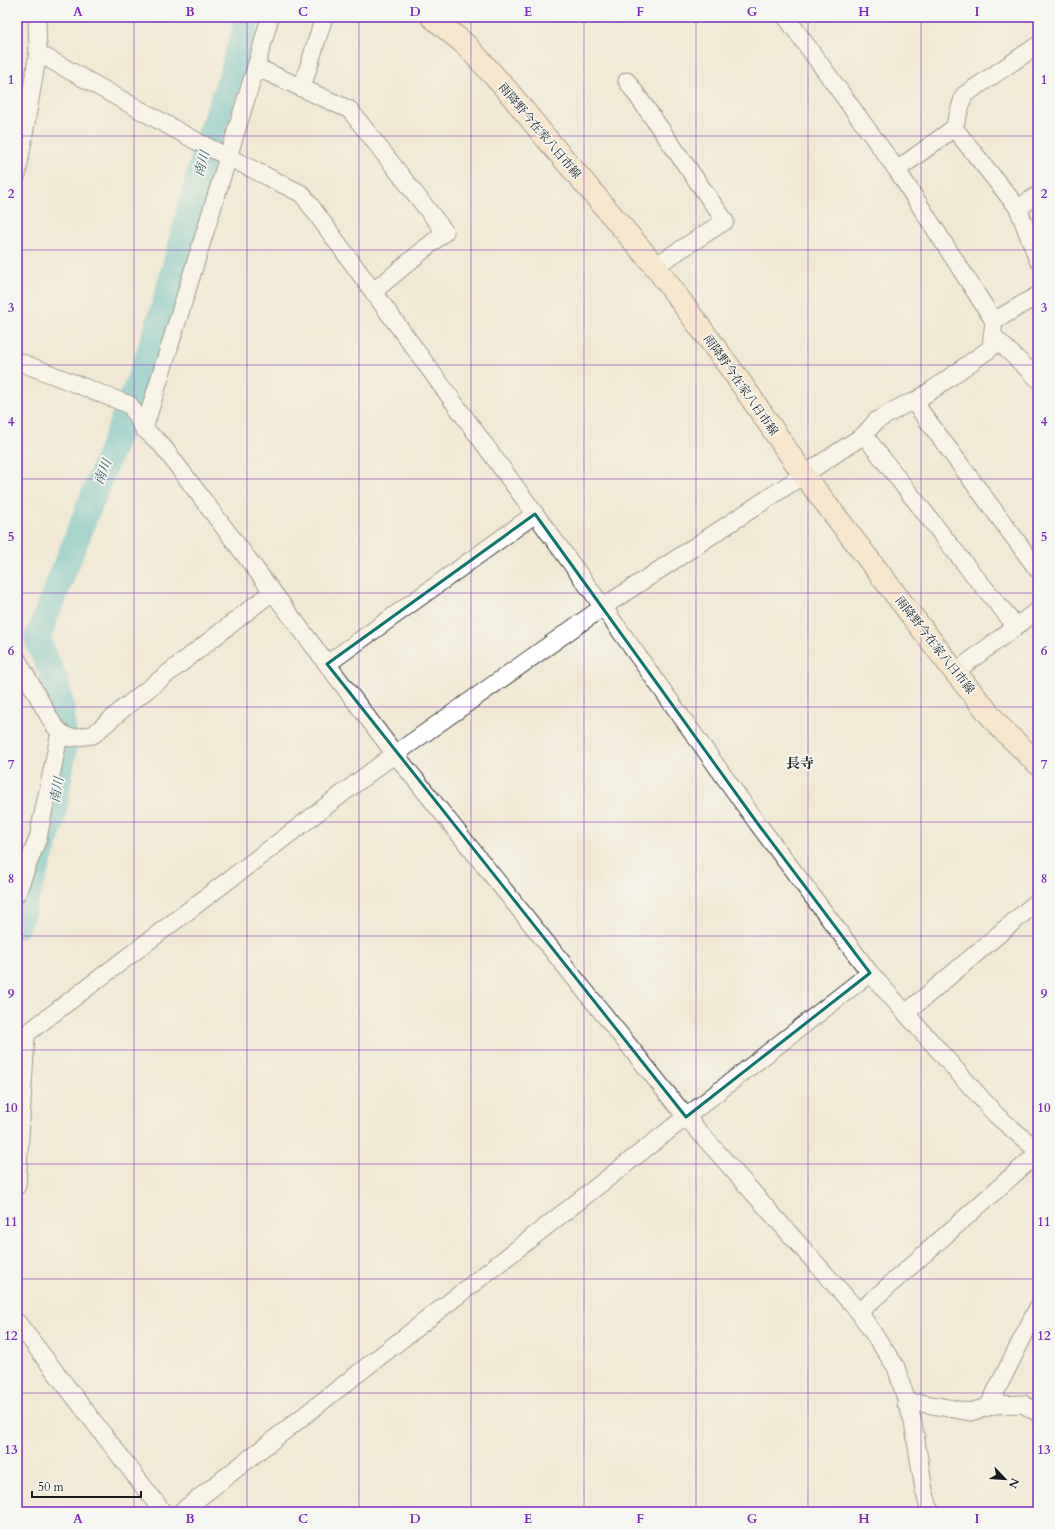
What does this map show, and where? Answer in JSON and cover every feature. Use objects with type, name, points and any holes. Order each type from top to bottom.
[{"type":"main road","name":"雨降野今在家八日市線","points":[[432,17],[466,45],[507,90],[655,266],[736,376],[804,475],[955,672],[999,726],[1038,764]]},
{"type":"street","points":[[17,176],[38,53],[36,17]]},
{"type":"street","points":[[144,428],[256,67],[270,17]]},
{"type":"street","points":[[302,88],[324,17]]},
{"type":"street","points":[[786,17],[897,170],[993,328],[1038,379]]},
{"type":"street","points":[[897,170],[954,128],[964,95],[1038,45]]},
{"type":"street","points":[[38,53],[196,141],[302,194],[603,607],[758,824],[870,973],[996,1115],[1038,1152],[858,1312]]},
{"type":"street","points":[[256,67],[350,110],[445,232],[374,291]]},
{"type":"street","points":[[626,81],[725,221],[655,266]]},
{"type":"street","points":[[954,128],[1018,208],[1038,260]]},
{"type":"street","points":[[1018,208],[1038,195]]},
{"type":"street","points":[[17,1186],[21,1038],[395,754],[603,607],[864,435],[876,420],[904,405],[914,402],[991,348],[993,328],[1038,295]]},
{"type":"street","points":[[17,361],[130,405],[144,428],[161,444],[395,754],[686,1117],[858,1312],[896,1368],[906,1404],[913,1422],[924,1490],[930,1512]]},
{"type":"street","points":[[914,402],[1038,570]]},
{"type":"street","points":[[864,435],[968,568],[1016,626]]},
{"type":"street","points":[[327,664],[535,514]]},
{"type":"street","points":[[17,659],[60,732],[70,738],[93,735],[125,707],[272,592]]},
{"type":"street","points":[[955,672],[1016,626],[1037,614]]},
{"type":"street","points":[[17,893],[38,838],[60,732]]},
{"type":"street","points":[[906,1013],[1038,901]]},
{"type":"street","points":[[181,1512],[870,973]]},
{"type":"street","points":[[988,1407],[1038,1307]]},
{"type":"street","points":[[17,1322],[163,1512]]},
{"type":"street","points":[[906,1404],[921,1403],[970,1412],[988,1407],[1022,1404],[1038,1413]]},
{"type":"highlighted area","points":[[535,514],[758,824],[870,973],[686,1117],[327,664]]},
{"type":"waterway","name":"南川","points":[[17,926],[52,821],[64,748],[62,709],[55,680],[37,639],[148,357],[166,300],[209,138],[231,77],[245,28],[246,17]]},
{"type":"district","name":"長寺","points":[[800,763]]}]
